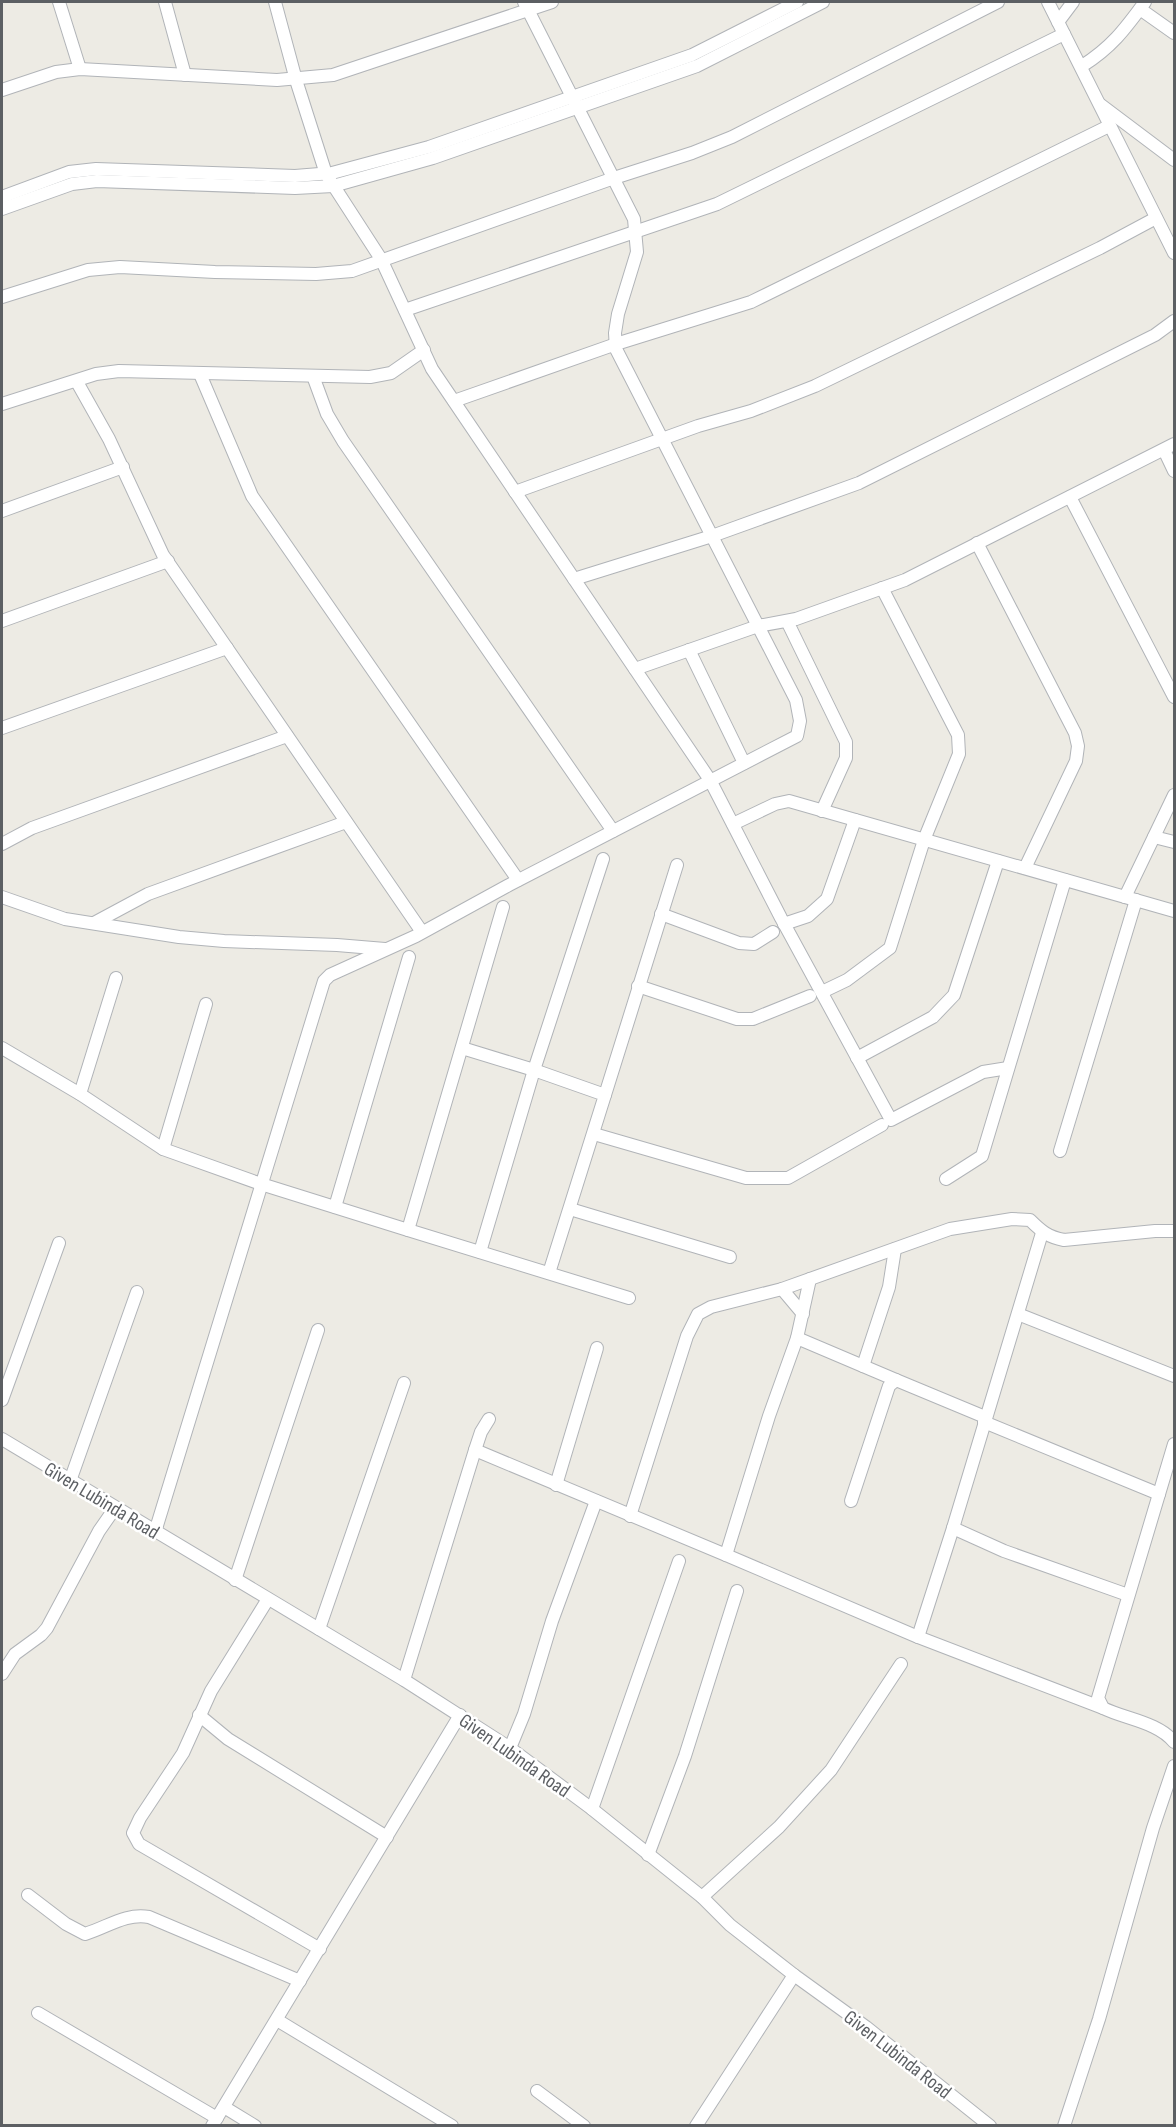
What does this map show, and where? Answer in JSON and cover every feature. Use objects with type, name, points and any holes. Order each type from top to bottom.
[{"type":"street","points":[[59,2],[80,69]]},
{"type":"street","points":[[165,2],[185,75]]},
{"type":"street","points":[[275,2],[296,80],[326,174],[381,259],[432,369],[710,780],[784,924],[816,994],[857,1058],[891,1120],[983,1072],[1008,1068]]},
{"type":"street","points":[[2,90],[56,72],[80,69],[296,80],[333,75],[527,6],[552,2]]},
{"type":"street","points":[[2,209],[72,184],[97,181],[295,188],[333,186],[433,158],[575,102],[692,55],[797,2]]},
{"type":"street","points":[[2,196],[69,172],[96,169],[295,176],[326,174],[429,147],[697,66],[823,2]]},
{"type":"street","points":[[2,297],[88,270],[120,267],[316,274],[352,271],[732,137],[998,2]]},
{"type":"street","points":[[1048,2],[1174,254]]},
{"type":"street","points":[[1058,22],[1073,2]]},
{"type":"street","points":[[1082,66],[1119,37],[1142,5],[1174,33]]},
{"type":"street","points":[[155,1532],[324,981],[330,975],[422,932],[797,736],[800,721],[796,700],[616,349],[618,314],[637,252],[634,219],[527,6]]},
{"type":"street","points":[[405,310],[717,204],[1064,34]]},
{"type":"street","points":[[1097,103],[1174,159]]},
{"type":"street","points":[[454,401],[616,344],[751,302],[1109,126]]},
{"type":"street","points":[[515,492],[698,426],[751,411],[815,386],[1100,248],[1156,218]]},
{"type":"street","points":[[574,579],[712,536],[859,483],[1155,335],[1174,321]]},
{"type":"street","points":[[2,404],[77,382],[96,374],[119,371],[370,377],[391,373],[424,350]]},
{"type":"street","points":[[200,374],[252,496],[518,880]]},
{"type":"street","points":[[314,376],[327,414],[343,441],[613,831]]},
{"type":"street","points":[[77,382],[123,467],[168,561],[422,932]]},
{"type":"street","points":[[635,669],[758,626],[796,619],[905,579],[1169,447],[1174,471]]},
{"type":"street","points":[[2,511],[123,467]]},
{"type":"street","points":[[1071,497],[1174,698]]},
{"type":"street","points":[[977,543],[1075,734],[1078,747],[1073,768],[1025,868]]},
{"type":"street","points":[[2,621],[168,561]]},
{"type":"street","points":[[638,986],[745,1020],[847,980],[890,948],[924,840],[954,768],[960,746],[958,735],[882,588]]},
{"type":"street","points":[[787,621],[846,742],[846,758],[822,811]]},
{"type":"street","points":[[2,728],[227,648]]},
{"type":"street","points":[[689,650],[744,763]]},
{"type":"street","points":[[2,844],[32,828],[287,736]]},
{"type":"street","points":[[1060,1151],[1131,899],[1154,837],[1174,795]]},
{"type":"street","points":[[733,824],[776,804],[789,801],[1174,911]]},
{"type":"street","points":[[784,924],[808,916],[827,899],[855,820]]},
{"type":"street","points":[[94,924],[148,894],[346,822]]},
{"type":"street","points":[[1154,837],[1174,842]]},
{"type":"street","points":[[480,1252],[534,1070],[603,859]]},
{"type":"street","points":[[857,1058],[933,1017],[954,995],[998,861]]},
{"type":"street","points":[[549,1274],[677,865]]},
{"type":"street","points":[[946,1179],[982,1156],[1065,880]]},
{"type":"street","points":[[2,897],[65,919],[179,937],[338,945],[386,950]]},
{"type":"street","points":[[408,1230],[503,907]]},
{"type":"street","points":[[661,914],[739,943],[754,944],[773,932]]},
{"type":"street","points":[[336,1207],[409,957]]},
{"type":"street","points":[[80,1094],[116,978]]},
{"type":"street","points":[[163,1149],[206,1004]]},
{"type":"street","points":[[2,1048],[80,1094],[163,1149],[261,1184],[629,1298]]},
{"type":"street","points":[[462,1048],[604,1095]]},
{"type":"street","points":[[594,1134],[747,1178],[764,1179],[788,1178],[882,1125]]},
{"type":"street","points":[[570,1209],[730,1257]]},
{"type":"street","points":[[630,1516],[687,1336],[698,1314],[711,1307],[782,1289],[950,1229],[1012,1219],[1030,1220],[1044,1239]]},
{"type":"street","points":[[1044,1239],[1064,1240],[1155,1231],[1174,1232]]},
{"type":"street","points":[[918,1637],[1017,1314],[1044,1239]]},
{"type":"street","points":[[2,1400],[58,1243]]},
{"type":"street","points":[[863,1366],[890,1287],[895,1249]]},
{"type":"street","points":[[726,1555],[797,1338],[810,1279]]},
{"type":"street","points":[[782,1289],[803,1314]]},
{"type":"street","points":[[70,1481],[137,1292]]},
{"type":"street","points":[[1017,1314],[1174,1376]]},
{"type":"street","points":[[235,1580],[318,1330]]},
{"type":"street","points":[[797,1338],[1159,1494]]},
{"type":"street","points":[[556,1485],[597,1348]]},
{"type":"street","points":[[851,1501],[889,1386],[896,1380]]},
{"type":"street","points":[[319,1629],[404,1383]]},
{"type":"street","points":[[404,1680],[475,1450],[481,1432],[489,1419]]},
{"type":"street","name":"Given Lubinda Road","points":[[2,1439],[404,1680],[510,1748],[592,1809],[702,1897],[730,1925],[866,2027],[990,2126]]},
{"type":"street","points":[[1096,1703],[1174,1444]]},
{"type":"street","points":[[475,1450],[918,1637],[1154,1727],[1166,1733],[1174,1742]]},
{"type":"street","points":[[510,1748],[524,1714],[552,1621],[596,1501]]},
{"type":"street","points":[[2,1674],[15,1654],[47,1628],[99,1531],[115,1508]]},
{"type":"street","points":[[953,1528],[1004,1551],[1128,1595]]},
{"type":"street","points":[[592,1809],[679,1561]]},
{"type":"street","points":[[648,1855],[685,1756],[737,1591]]},
{"type":"street","points":[[268,1599],[211,1691],[183,1753],[135,1827],[135,1838],[139,1844],[153,1853],[320,1950]]},
{"type":"street","points":[[702,1897],[780,1827],[831,1770],[901,1664]]},
{"type":"street","points":[[199,1715],[228,1739],[387,1837]]},
{"type":"street","points":[[218,2117],[460,1715]]},
{"type":"street","points":[[1064,2126],[1105,2000],[1147,1849],[1174,1766]]},
{"type":"street","points":[[28,1895],[66,1924],[86,1934],[124,1917],[136,1915],[149,1917],[300,1981]]},
{"type":"street","points":[[696,2126],[794,1975]]},
{"type":"street","points":[[38,2013],[218,2117],[255,2126]]},
{"type":"street","points":[[277,2020],[453,2126]]},
{"type":"street","points":[[537,2091],[584,2126]]}]
